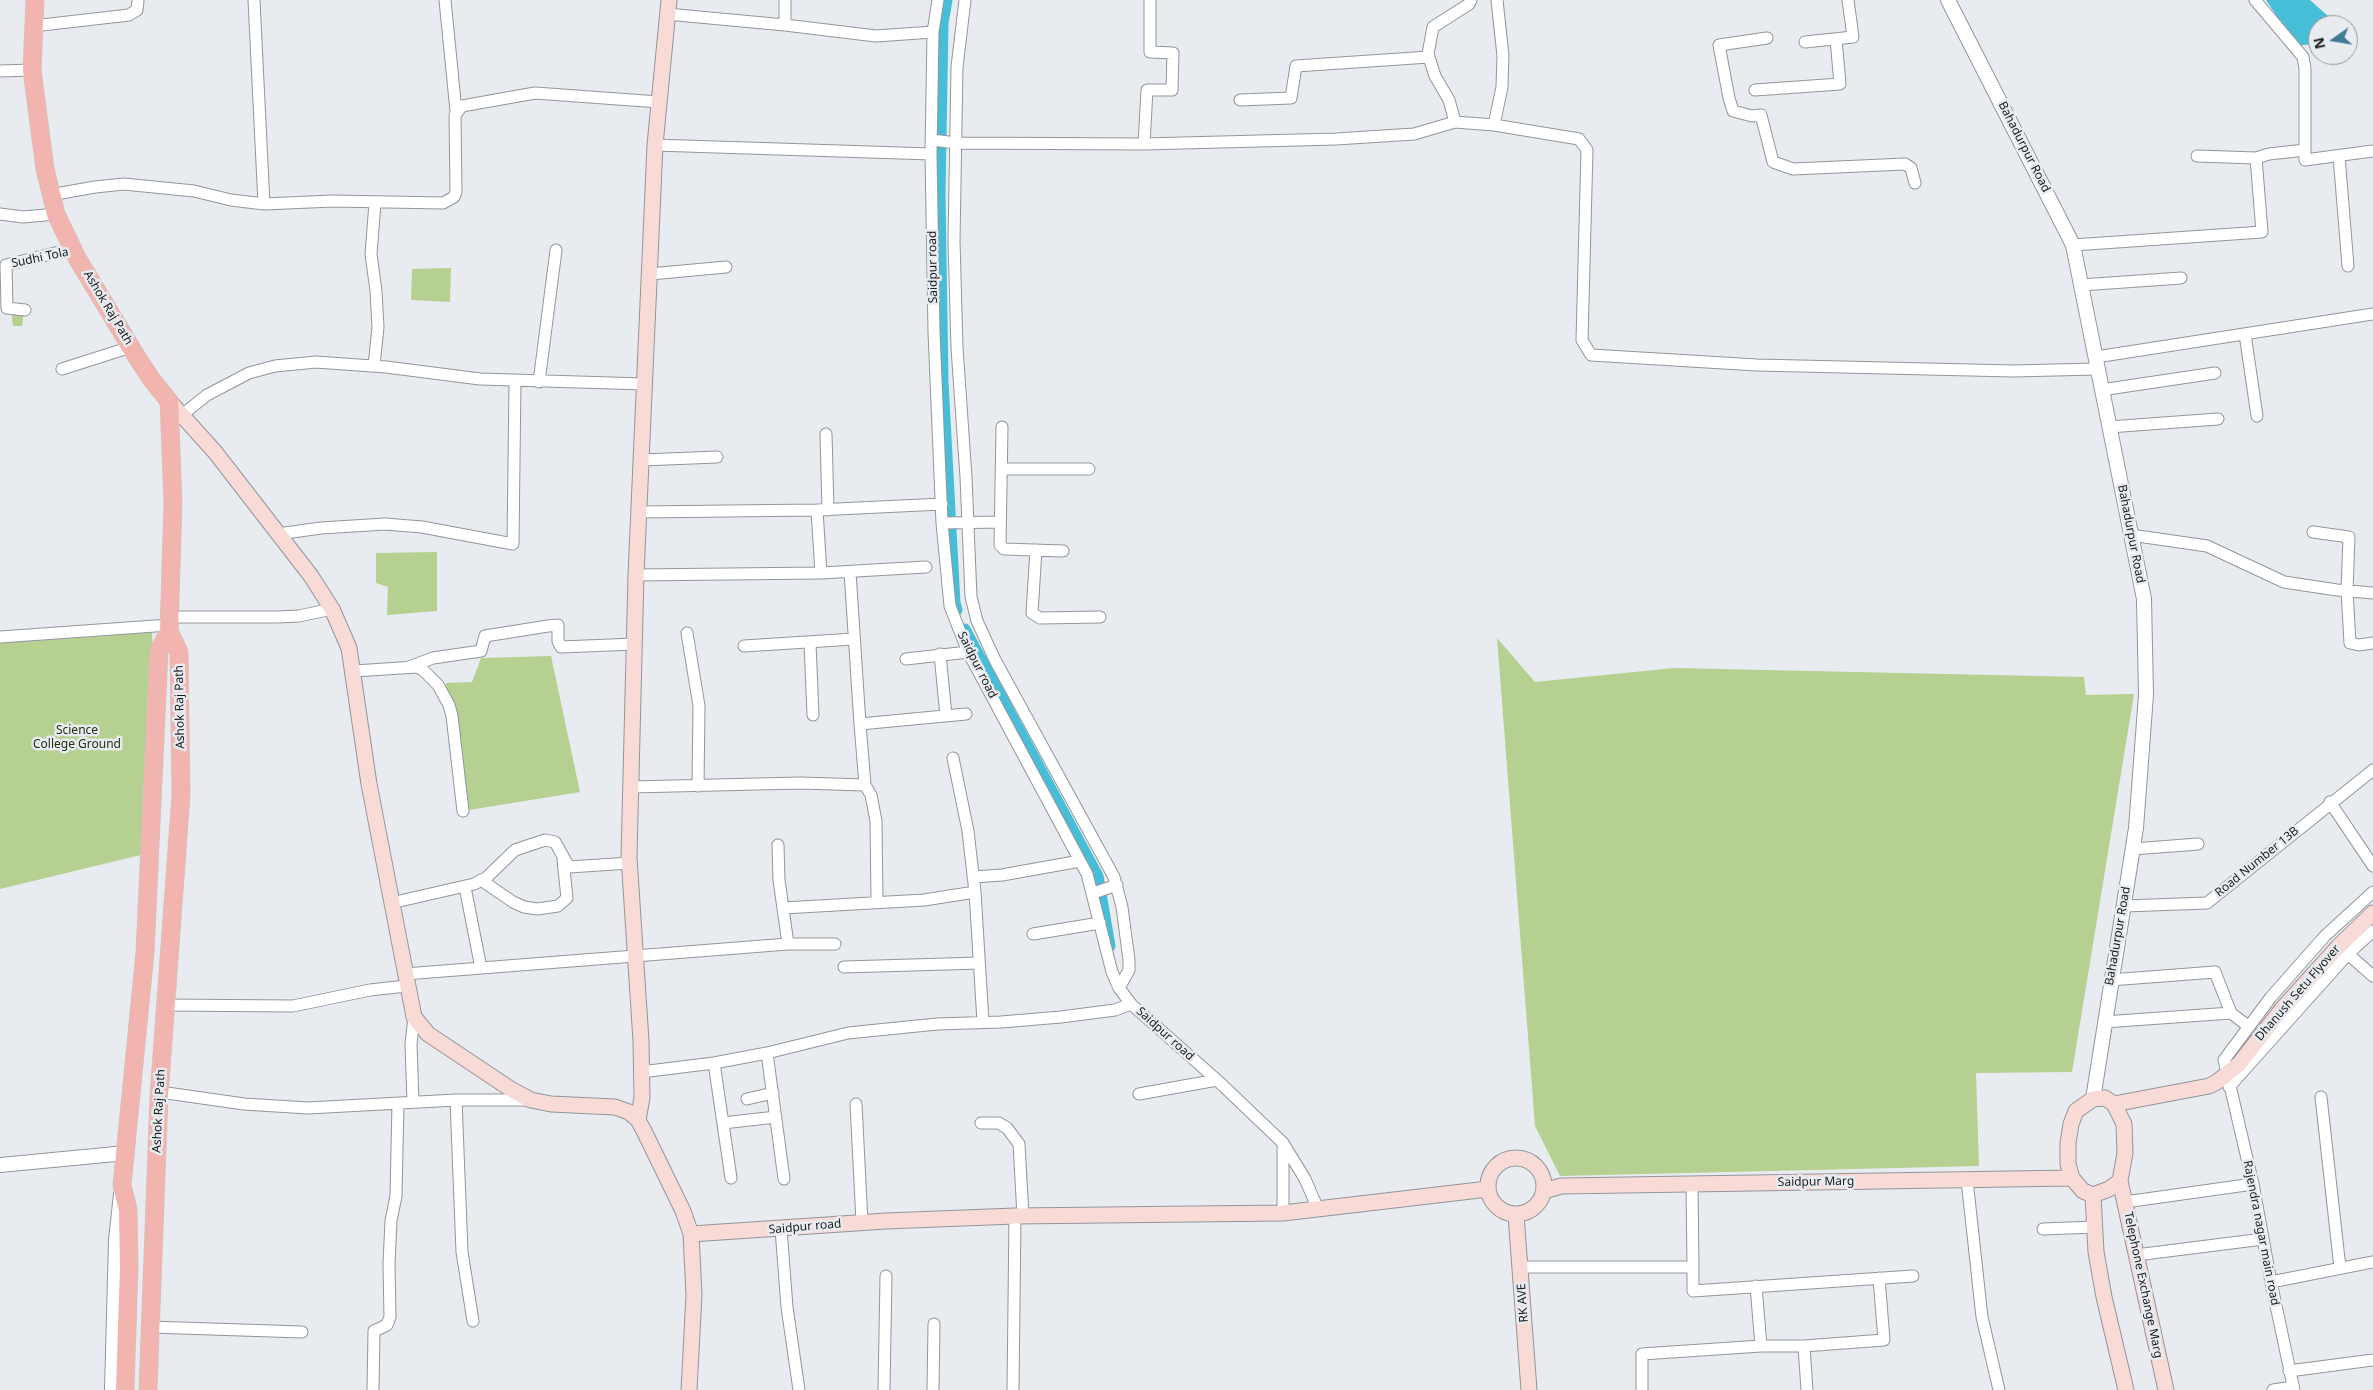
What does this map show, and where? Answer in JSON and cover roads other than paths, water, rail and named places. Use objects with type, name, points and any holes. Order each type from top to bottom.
[{"type":"main road","name":"Ashok Raj Path","points":[[35,0],[32,70],[50,195],[56,214],[74,251],[131,347],[152,380],[169,401],[173,503],[169,624],[179,652],[181,795],[160,1086],[148,1390]]},
{"type":"main road","points":[[638,1120],[642,1098],[630,863],[636,574],[655,145],[668,7]]},
{"type":"main road","points":[[169,401],[215,452],[311,576],[332,609],[349,648],[354,671],[369,784],[405,980],[414,1017],[428,1034],[512,1090],[531,1100],[551,1104],[615,1107],[629,1112],[638,1120],[683,1211],[691,1234],[694,1295],[689,1390]]},
{"type":"main road","points":[[125,1390],[129,1266],[128,1210],[122,1185],[145,952],[159,651],[169,624]]},
{"type":"main road","name":"Dhanush Setu Flyover","points":[[2229,1078],[2282,1009],[2338,947],[2373,913]]},
{"type":"main road","points":[[134,1077],[160,1086]]},
{"type":"main road","points":[[2114,1104],[2209,1086],[2229,1078]]},
{"type":"main road","points":[[2105,1098],[2114,1104],[2124,1124],[2124,1153],[2120,1181],[2110,1189],[2093,1195],[2084,1191],[2072,1178],[2068,1164],[2071,1124],[2076,1111],[2093,1099],[2105,1098]]},
{"type":"main road","points":[[2124,1124],[2140,1098]]},
{"type":"main road","points":[[1515,1158],[1530,1161],[1541,1172],[1543,1184],[1536,1207],[1527,1213],[1516,1215],[1502,1212],[1492,1202],[1488,1189],[1490,1174],[1500,1162],[1515,1158]]},
{"type":"main road","name":"Saidpur Marg","points":[[1543,1184],[1561,1186],[2072,1178]]},
{"type":"main road","name":"Telephone Exchange Marg","points":[[2120,1181],[2166,1390]]},
{"type":"main road","name":"Saidpur road","points":[[691,1234],[862,1222],[1019,1216],[1283,1213],[1488,1189]]},
{"type":"main road","points":[[2093,1195],[2104,1297],[2126,1390]]},
{"type":"main road","name":"RK AVE","points":[[1516,1215],[1529,1390]]},
{"type":"street","points":[[33,26],[129,15],[137,10],[138,0]]},
{"type":"street","points":[[254,0],[264,204]]},
{"type":"street","points":[[50,195],[103,186],[139,184],[194,191],[231,200],[264,204],[333,202],[443,203],[454,197],[456,185],[456,111],[445,0]]},
{"type":"street","points":[[785,0],[785,24]]},
{"type":"street","name":"Saidpur road","points":[[938,0],[933,32],[934,141],[931,154],[934,332],[948,593],[968,652],[1095,892],[1112,972],[1119,988],[1131,1004],[1218,1080],[1283,1143],[1304,1179],[1318,1209]]},
{"type":"street","points":[[964,0],[957,67],[954,143],[954,241],[964,522],[974,622],[1114,886],[1129,960],[1128,970],[1119,988]]},
{"type":"street","points":[[1144,144],[1146,90],[1172,90],[1173,54],[1150,52],[1150,0]]},
{"type":"street","points":[[1455,122],[1449,100],[1435,76],[1429,57],[1433,28],[1469,4],[1471,0]]},
{"type":"street","points":[[1494,125],[1502,87],[1503,56],[1497,0]]},
{"type":"street","points":[[1805,42],[1853,36],[1848,0]]},
{"type":"street","name":"Bahadurpur Road","points":[[1948,0],[2073,244],[2144,599],[2146,695],[2133,849],[2110,980],[2093,1099]]},
{"type":"street","points":[[2255,0],[2303,57],[2305,68],[2306,160],[2373,151]]},
{"type":"street","points":[[668,7],[876,36],[933,32]]},
{"type":"street","points":[[1767,38],[1719,46],[1729,98],[1734,111],[1752,116],[1761,115],[1773,162],[1793,170],[1905,164],[1911,168],[1915,183]]},
{"type":"street","points":[[1755,90],[1840,84],[1836,39]]},
{"type":"street","points":[[1240,100],[1291,98],[1296,66],[1429,57]]},
{"type":"street","points":[[0,71],[32,70]]},
{"type":"street","points":[[456,111],[462,106],[469,104],[535,94],[659,102]]},
{"type":"street","points":[[934,141],[954,143],[1144,144],[1336,139],[1414,134],[1446,123],[1455,122],[1494,125],[1579,139],[1587,150],[1582,340],[1591,354],[1757,365],[2012,371],[2096,363],[2245,334],[2373,314]]},
{"type":"street","points":[[655,145],[931,154]]},
{"type":"street","points":[[2197,156],[2256,158],[2269,154],[2305,150]]},
{"type":"street","points":[[2338,156],[2348,266]]},
{"type":"street","points":[[2073,244],[2262,232],[2256,158]]},
{"type":"street","points":[[374,366],[378,327],[371,254],[375,203]]},
{"type":"street","points":[[0,214],[23,217],[56,214]]},
{"type":"street","points":[[539,382],[556,250]]},
{"type":"street","name":"Sudhi Tola","points":[[25,310],[7,308],[6,265],[55,253],[74,251]]},
{"type":"street","points":[[650,274],[726,267]]},
{"type":"street","points":[[2081,285],[2181,278]]},
{"type":"street","points":[[2245,334],[2257,416]]},
{"type":"street","points":[[62,369],[131,347]]},
{"type":"street","points":[[182,415],[223,386],[261,369],[316,362],[374,366],[457,378],[644,384]]},
{"type":"street","points":[[2101,390],[2215,373]]},
{"type":"street","points":[[278,534],[321,528],[385,524],[422,528],[513,544],[515,381]]},
{"type":"street","points":[[2109,427],[2218,419]]},
{"type":"street","points":[[1002,427],[999,540],[1001,548],[1063,551]]},
{"type":"street","points":[[821,573],[826,434]]},
{"type":"street","points":[[642,460],[717,457]]},
{"type":"street","points":[[1002,469],[1089,469]]},
{"type":"street","points":[[639,512],[822,510],[942,504]]},
{"type":"street","points":[[945,522],[1000,522]]},
{"type":"street","points":[[2313,532],[2350,539],[2346,591],[2350,643],[2359,645],[2373,643]]},
{"type":"street","points":[[2132,535],[2207,546],[2284,582],[2373,593]]},
{"type":"street","points":[[1036,550],[1032,613],[1040,618],[1100,617]]},
{"type":"street","points":[[636,574],[821,573],[926,567]]},
{"type":"street","points":[[850,572],[865,785],[871,795],[875,809],[877,902]]},
{"type":"street","points":[[0,637],[278,617],[332,609]]},
{"type":"street","points":[[959,627],[974,622]]},
{"type":"street","points":[[409,667],[433,658],[481,651],[485,636],[548,626],[558,626],[558,641],[561,647],[635,644]]},
{"type":"street","points":[[687,633],[698,706],[698,786]]},
{"type":"street","points":[[744,646],[854,639]]},
{"type":"street","points":[[810,643],[813,715]]},
{"type":"street","points":[[906,659],[968,652]]},
{"type":"street","points":[[940,654],[946,716]]},
{"type":"street","points":[[354,671],[409,667],[424,670],[438,685],[449,705],[463,811]]},
{"type":"street","points":[[860,724],[966,714]]},
{"type":"street","points":[[953,758],[968,831],[975,892],[983,1022]]},
{"type":"street","name":"Road Number 13B","points":[[2124,906],[2208,903],[2330,802],[2373,770]]},
{"type":"street","points":[[631,787],[800,783],[865,785]]},
{"type":"street","points":[[2330,802],[2373,866]]},
{"type":"street","points":[[391,903],[465,887],[481,880],[515,850],[530,843],[551,840],[555,842],[562,857],[569,866],[575,868],[630,863]]},
{"type":"street","points":[[2133,849],[2198,844]]},
{"type":"street","points":[[778,845],[778,880],[788,944]]},
{"type":"street","points":[[481,880],[513,902],[524,907],[537,909],[558,906],[567,898],[562,857]]},
{"type":"street","points":[[973,877],[1002,876],[1080,861]]},
{"type":"street","points":[[1095,892],[1114,886]]},
{"type":"street","points":[[465,887],[480,968]]},
{"type":"street","points":[[783,908],[924,900],[975,892]]},
{"type":"street","points":[[2229,1078],[2224,1060],[2248,1026],[2325,936],[2373,892]]},
{"type":"street","points":[[1033,934],[1100,922]]},
{"type":"street","points":[[2229,1078],[2348,954],[2373,932]]},
{"type":"street","points":[[166,1004],[293,1006],[370,990],[405,980],[480,968],[788,944],[835,944]]},
{"type":"street","points":[[2348,954],[2373,976]]},
{"type":"street","points":[[844,967],[979,963]]},
{"type":"street","points":[[2110,980],[2215,972],[2231,1013],[2248,1026]]},
{"type":"street","points":[[641,1072],[714,1063],[767,1053],[848,1033],[1115,1010],[1131,1004]]},
{"type":"street","points":[[2104,1022],[2231,1013]]},
{"type":"street","points":[[413,1102],[411,1044],[414,1017]]},
{"type":"street","points":[[767,1053],[784,1179]]},
{"type":"street","points":[[714,1063],[731,1178]]},
{"type":"street","name":"Rajendra nagar main road","points":[[2229,1078],[2253,1184],[2293,1389]]},
{"type":"street","points":[[1140,1094],[1218,1080]]},
{"type":"street","points":[[160,1086],[244,1104],[302,1108],[456,1100],[531,1100]]},
{"type":"street","points":[[747,1099],[773,1093]]},
{"type":"street","points":[[2321,1096],[2340,1268]]},
{"type":"street","points":[[456,1100],[462,1252],[473,1321]]},
{"type":"street","points":[[373,1390],[374,1331],[387,1325],[390,1317],[389,1263],[391,1221],[396,1196],[398,1103]]},
{"type":"street","points":[[856,1104],[862,1222]]},
{"type":"street","points":[[723,1123],[776,1117]]},
{"type":"street","points":[[982,1123],[999,1124],[1007,1128],[1020,1144],[1013,1390]]},
{"type":"street","points":[[1283,1143],[1283,1213]]},
{"type":"street","points":[[0,1165],[126,1154]]},
{"type":"street","points":[[1967,1180],[1982,1318],[1999,1390]]},
{"type":"street","points":[[1692,1184],[1693,1290],[1913,1276]]},
{"type":"street","points":[[2125,1202],[2253,1184]]},
{"type":"street","points":[[112,1390],[116,1240],[122,1185]]},
{"type":"street","points":[[2042,1229],[2095,1226]]},
{"type":"street","points":[[780,1229],[787,1307],[799,1390]]},
{"type":"street","points":[[2136,1255],[2263,1239]]},
{"type":"street","points":[[2271,1282],[2373,1262]]},
{"type":"street","points":[[1520,1267],[1692,1268]]},
{"type":"street","points":[[884,1390],[886,1276]]},
{"type":"street","points":[[1642,1390],[1642,1354],[1884,1340],[1879,1278]]},
{"type":"street","points":[[1756,1286],[1761,1346]]},
{"type":"street","points":[[933,1390],[934,1324]]},
{"type":"street","points":[[150,1328],[302,1332]]},
{"type":"street","points":[[1804,1346],[1807,1390]]},
{"type":"street","points":[[2289,1371],[2373,1360]]},
{"type":"street","points":[[2273,1390],[2293,1389]]},
{"type":"water","points":[[2266,0],[2310,0],[2327,15],[2308,15],[2308,44],[2297,46]]},
{"type":"waterway","points":[[947,0],[943,23],[940,194],[943,382],[955,603],[957,610]]},
{"type":"waterway","points":[[965,629],[1098,876],[1110,946]]},
{"type":"park label","name":"Science College Ground","points":[[77,738]]}]
